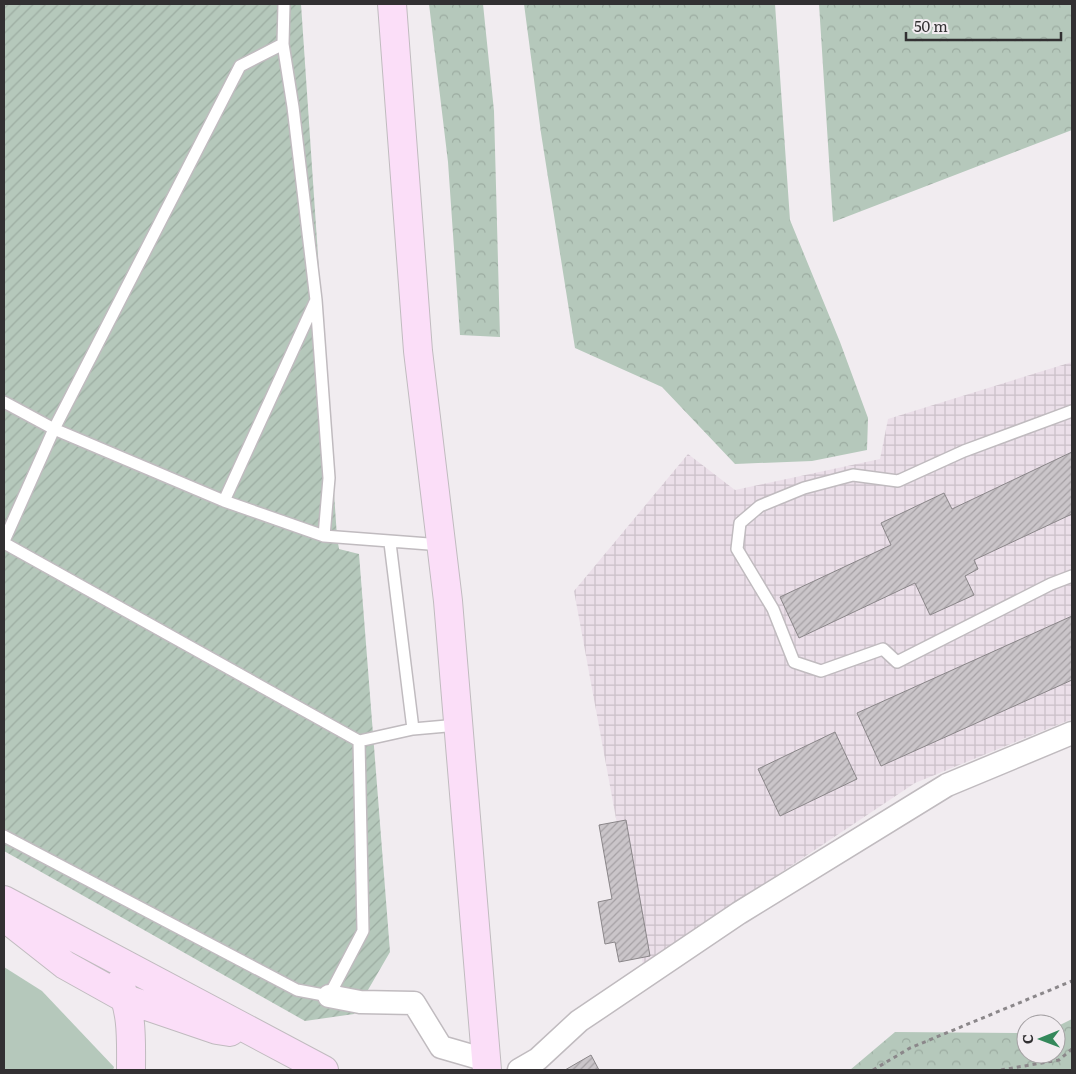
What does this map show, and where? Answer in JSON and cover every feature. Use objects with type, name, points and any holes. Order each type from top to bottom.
[{"type":"main road","points":[[392,4],[418,351],[442,545],[487,1065]]},
{"type":"main road","points":[[4,900],[102,950],[324,1070]]},
{"type":"main road","points":[[4,911],[13,924],[65,965],[126,998],[217,1030],[259,1036]]},
{"type":"main road","points":[[102,950],[126,998],[131,1028],[131,1070]]},
{"type":"street","points":[[519,1070],[538,1059],[579,1021],[739,912],[948,785],[1072,733]]},
{"type":"street","points":[[329,996],[360,1002],[414,1003],[441,1047],[487,1065]]},
{"type":"lane","points":[[284,4],[283,44],[294,117],[316,300],[329,478],[324,536]]},
{"type":"lane","points":[[283,44],[240,66],[54,428],[4,542],[359,741],[413,729],[458,725]]},
{"type":"lane","points":[[224,501],[316,300]]},
{"type":"lane","points":[[4,402],[54,428],[224,501],[324,536],[390,543],[442,545]]},
{"type":"lane","points":[[1072,411],[964,451],[898,481],[853,475],[804,488],[760,506],[740,523],[737,549],[773,609],[794,662],[821,672],[883,649],[897,662],[1051,584],[1072,576]]},
{"type":"lane","points":[[390,543],[413,729]]},
{"type":"lane","points":[[4,836],[297,990],[329,996],[363,931],[359,741]]},
{"type":"path","points":[[873,1070],[910,1048],[1072,981]]},
{"type":"path","points":[[1000,1070],[1059,1060],[1072,1049]]},
{"type":"shaded area","points":[[1072,362],[1072,719],[915,783],[734,904],[644,970],[574,591],[688,454],[735,490],[880,459],[888,419]]},
{"type":"green space","points":[[4,4],[301,4],[337,537],[339,549],[359,554],[390,952],[354,1014],[305,1021],[4,851]]},
{"type":"green space","points":[[429,4],[483,4],[494,111],[500,337],[460,335],[448,162]]},
{"type":"green space","points":[[524,4],[775,4],[790,220],[840,342],[868,418],[867,450],[812,461],[735,464],[662,387],[575,348],[541,133]]},
{"type":"green space","points":[[819,4],[1072,4],[1072,130],[833,222]]},
{"type":"green space","points":[[4,967],[42,991],[114,1067],[113,1070],[4,1070]]},
{"type":"green space","points":[[1072,1019],[1072,1070],[850,1070],[895,1032],[1016,1033],[1016,1064],[1066,1064],[1066,1022]]},
{"type":"building","points":[[1072,452],[1072,514],[974,560],[978,569],[965,576],[974,595],[930,615],[915,583],[799,638],[780,597],[891,545],[881,523],[944,493],[952,509]]},
{"type":"building","points":[[1072,616],[1072,680],[881,766],[857,713]]},
{"type":"building","points":[[835,732],[857,779],[780,816],[758,769]]},
{"type":"building","points":[[626,820],[650,956],[619,962],[615,942],[605,944],[598,902],[612,899],[599,825]]},
{"type":"building","points":[[591,1055],[599,1070],[565,1070]]}]
